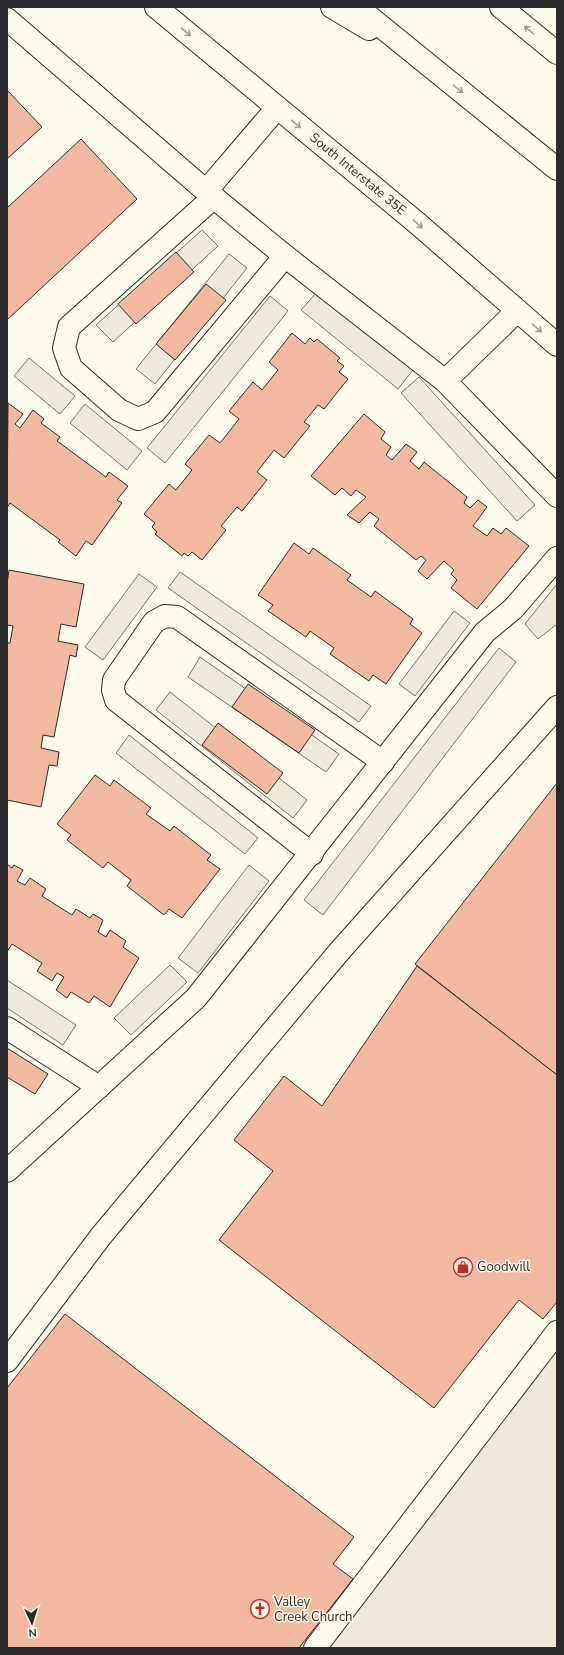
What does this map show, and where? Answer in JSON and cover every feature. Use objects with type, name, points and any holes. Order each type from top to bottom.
[{"type":"main road","name":"South Interstate 35E","points":[[156,7],[417,223],[557,345]]},
{"type":"main road","points":[[332,7],[428,65]]},
{"type":"main road","points":[[357,7],[557,169]]},
{"type":"main road","points":[[501,7],[557,53]]},
{"type":"main road","points":[[7,19],[210,194],[285,256],[445,381],[557,496]]},
{"type":"main road","points":[[277,108],[210,194],[69,327],[64,348],[71,368],[119,410],[138,419],[155,412],[285,256]]},
{"type":"main road","points":[[445,381],[517,311]]},
{"type":"main road","points":[[9,1167],[196,998],[312,854],[485,632],[513,609],[557,558]]},
{"type":"main road","points":[[312,854],[116,700],[113,690],[114,680],[154,622],[165,616],[177,617],[383,762]]},
{"type":"main road","points":[[7,1361],[101,1236],[338,953],[557,707]]},
{"type":"main road","points":[[7,1028],[99,1086]]},
{"type":"main road","points":[[315,1648],[557,1332]]},
{"type":"shaded area","points":[[202,230],[218,246],[113,342],[96,325]]},
{"type":"shaded area","points":[[229,254],[247,268],[155,384],[136,369]]},
{"type":"shaded area","points":[[316,293],[413,370],[398,389],[301,310]]},
{"type":"shaded area","points":[[270,296],[288,311],[165,463],[147,448]]},
{"type":"shaded area","points":[[29,358],[75,396],[60,414],[14,376]]},
{"type":"shaded area","points":[[419,377],[535,505],[517,521],[401,393]]},
{"type":"shaded area","points":[[85,404],[142,451],[127,470],[70,423]]},
{"type":"shaded area","points":[[180,572],[371,706],[359,722],[168,588]]},
{"type":"shaded area","points":[[139,574],[157,587],[103,660],[85,647]]},
{"type":"shaded area","points":[[557,584],[557,624],[538,639],[525,624]]},
{"type":"shaded area","points":[[454,611],[470,623],[415,696],[399,684]]},
{"type":"shaded area","points":[[499,648],[516,662],[323,915],[304,900]]},
{"type":"shaded area","points":[[200,657],[339,754],[326,772],[188,677]]},
{"type":"shaded area","points":[[170,692],[307,800],[293,818],[156,710]]},
{"type":"shaded area","points":[[129,735],[258,838],[245,854],[116,753]]},
{"type":"shaded area","points":[[249,865],[269,881],[198,973],[178,958]]},
{"type":"shaded area","points":[[170,965],[187,982],[131,1035],[114,1018]]},
{"type":"shaded area","points":[[7,980],[76,1025],[63,1045],[7,1008]]},
{"type":"shaded area","points":[[557,1332],[557,1648],[315,1648]]},
{"type":"building","points":[[7,90],[42,127],[7,159]]},
{"type":"building","points":[[81,139],[137,199],[7,320],[7,208]]},
{"type":"building","points":[[176,252],[194,272],[136,324],[118,304]]},
{"type":"building","points":[[206,284],[226,300],[175,360],[156,344]]},
{"type":"building","points":[[292,333],[305,344],[310,338],[314,342],[317,339],[340,358],[337,361],[344,366],[339,372],[348,379],[324,409],[318,405],[304,422],[310,426],[284,458],[274,450],[257,472],[267,480],[242,511],[237,507],[221,526],[226,530],[202,560],[192,552],[188,556],[184,553],[182,556],[155,534],[157,532],[152,527],[155,523],[144,514],[169,484],[176,490],[192,470],[185,464],[209,435],[220,443],[239,419],[229,411],[253,382],[262,390],[278,370],[269,362]]},
{"type":"building","points":[[8,403],[23,414],[15,424],[20,428],[33,410],[44,419],[41,423],[60,437],[57,441],[106,477],[109,472],[128,486],[117,500],[122,503],[92,545],[86,541],[76,556],[58,542],[60,540],[10,503],[7,508]]},
{"type":"building","points":[[364,414],[385,432],[381,439],[391,447],[386,455],[392,460],[406,444],[417,452],[410,461],[419,469],[424,462],[467,497],[464,503],[470,508],[478,500],[487,507],[473,526],[487,536],[493,528],[501,534],[506,528],[529,546],[477,609],[451,588],[457,580],[451,574],[454,570],[444,561],[427,579],[418,571],[426,560],[421,556],[416,560],[374,526],[379,519],[370,512],[359,523],[347,515],[366,497],[356,490],[351,496],[342,488],[335,495],[311,476]]},
{"type":"building","points":[[294,543],[309,554],[313,548],[351,575],[347,580],[371,597],[375,591],[413,619],[410,624],[422,633],[386,684],[373,675],[369,681],[330,654],[334,648],[310,631],[306,637],[268,611],[273,605],[258,595]]},
{"type":"building","points":[[9,570],[84,584],[76,627],[61,624],[58,641],[78,645],[76,657],[70,655],[54,737],[43,735],[41,748],[59,752],[57,766],[49,765],[41,807],[7,800],[7,643],[10,643],[13,626],[7,625],[7,584]]},
{"type":"building","points":[[248,684],[315,730],[299,753],[232,707]]},
{"type":"building","points":[[218,723],[283,773],[267,794],[202,745]]},
{"type":"building","points":[[95,775],[110,786],[114,780],[151,808],[146,814],[170,831],[174,826],[211,855],[207,860],[220,869],[182,918],[169,909],[164,915],[127,886],[131,880],[108,862],[103,868],[67,840],[71,835],[57,824]]},
{"type":"building","points":[[557,783],[557,1075],[415,964]]},
{"type":"building","points":[[7,864],[12,868],[14,865],[23,870],[17,881],[25,885],[30,878],[46,889],[42,896],[72,915],[76,909],[90,918],[93,914],[103,920],[98,932],[106,937],[110,930],[126,941],[123,947],[139,958],[110,1007],[94,996],[89,1003],[71,992],[67,998],[56,990],[64,977],[57,973],[52,981],[37,971],[42,963],[12,944],[7,952]]},
{"type":"building","points":[[417,966],[557,1075],[557,1302],[543,1319],[519,1300],[434,1408],[219,1240],[273,1171],[234,1140],[284,1076],[322,1106]]},
{"type":"building","points":[[7,1048],[48,1074],[35,1094],[7,1077]]},
{"type":"building","points":[[65,1314],[354,1537],[333,1564],[353,1579],[299,1648],[7,1648],[7,1388]]},
{"type":"place","name":"Goodwill","points":[[463,1267]]},
{"type":"place","name":"Valley Creek Church","points":[[260,1609]]}]
